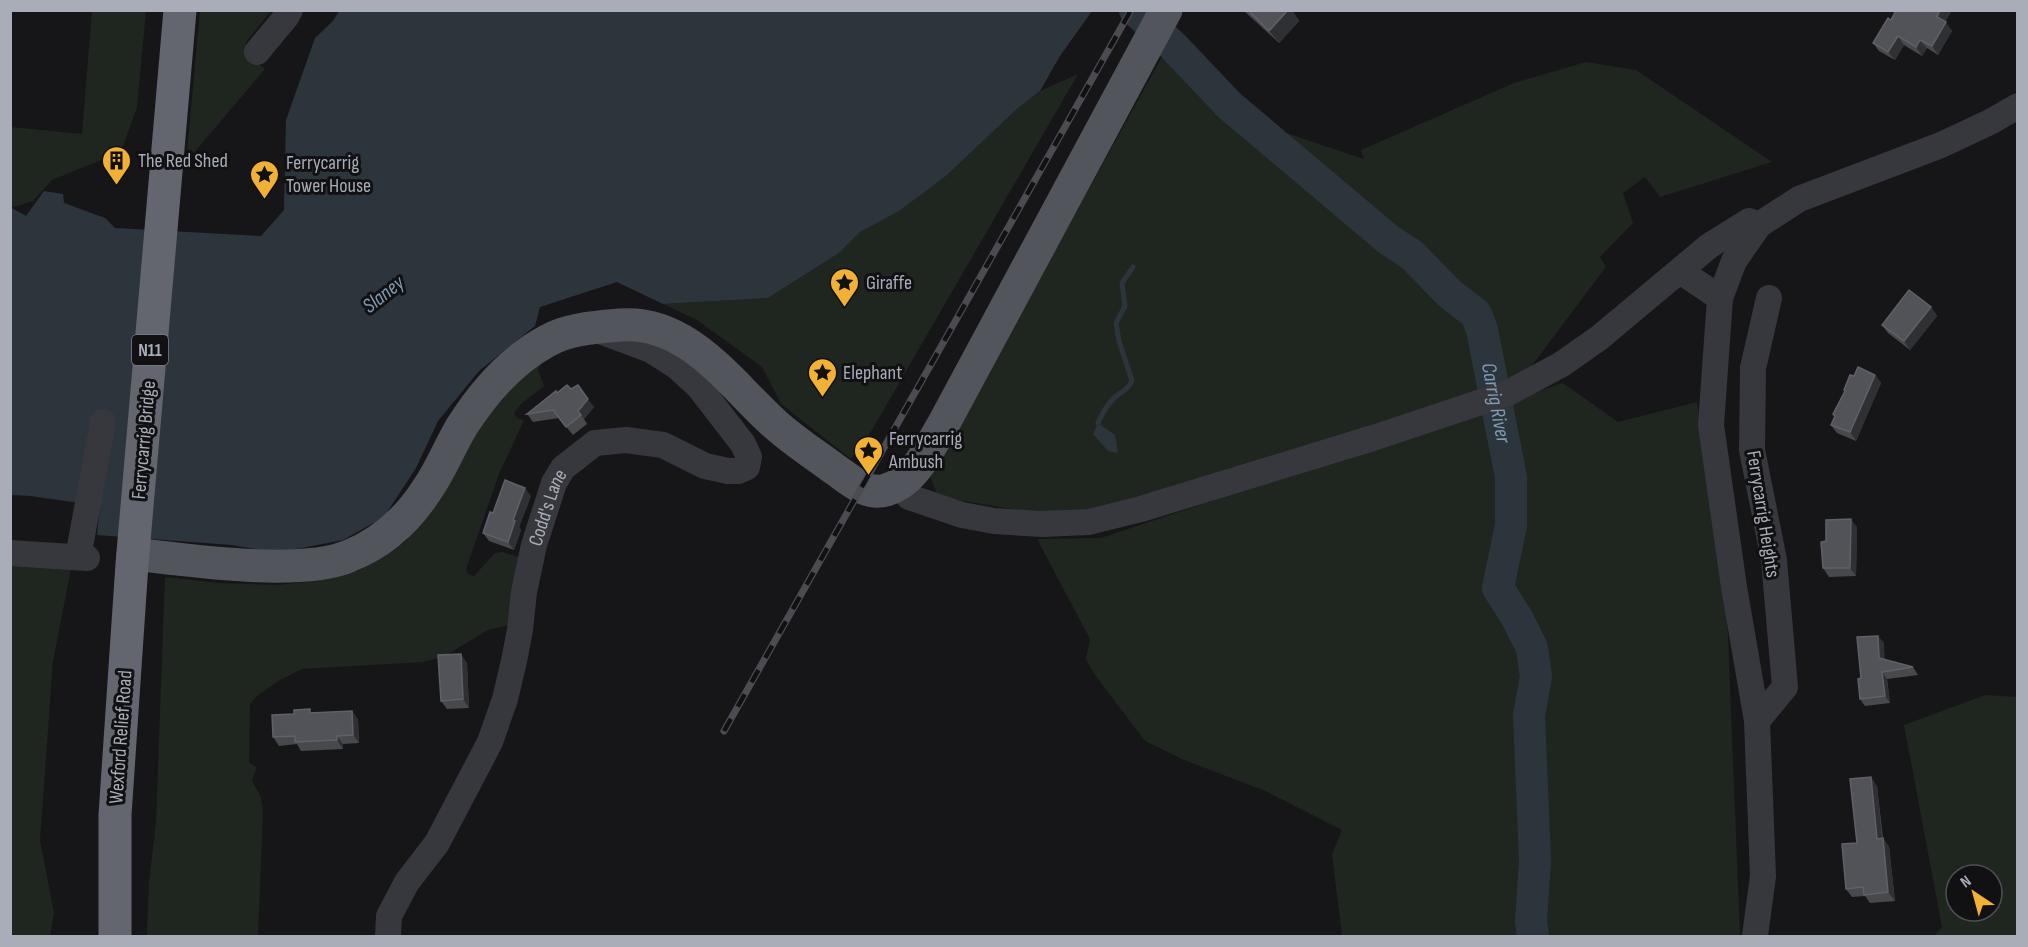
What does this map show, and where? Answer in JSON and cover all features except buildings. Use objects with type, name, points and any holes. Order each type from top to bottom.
[{"type":"highway","name":"Ferrycarrig Bridge","points":[[134,546],[180,10]]},
{"type":"highway","name":"Wexford Relief Road","points":[[115,936],[115,815],[134,546]]},
{"type":"main road","points":[[134,546],[248,564],[308,565],[347,557],[377,542],[408,516],[429,488],[479,400],[501,377],[548,340],[592,328],[630,324],[666,331],[686,342],[704,356],[778,427],[853,482],[871,492],[886,490],[899,484],[914,471],[944,423],[1166,10]]},
{"type":"street","points":[[256,52],[290,10]]},
{"type":"street","points":[[1755,936],[1763,876],[1756,721],[1711,425],[1720,298],[1734,261],[1759,225],[1800,199],[1941,145],[2018,106]]},
{"type":"street","points":[[899,484],[909,497],[963,514],[1006,522],[1042,524],[1089,522],[1141,509],[1373,438],[1508,393],[1562,364],[1599,338],[1709,246],[1749,221],[1759,225]]},
{"type":"street","points":[[1680,271],[1720,298]]},
{"type":"street","name":"Ferrycarrig Heights","points":[[1756,721],[1785,687],[1774,560],[1752,450],[1753,368],[1768,298]]},
{"type":"street","name":"Codd's Lane","points":[[388,936],[389,916],[407,882],[437,843],[490,742],[505,699],[514,661],[528,568],[534,545],[554,483],[563,468],[595,443],[626,440],[663,445],[705,466],[728,471],[738,471],[747,467],[749,457],[743,444],[699,387],[676,366],[651,350],[592,328]]},
{"type":"street","points":[[10,553],[82,557],[103,422]]},
{"type":"shaded area","points":[[92,11],[146,11],[137,107],[121,152],[52,180],[33,201],[14,207],[10,205],[11,127],[82,134]]},
{"type":"shaded area","points":[[200,11],[271,11],[246,42],[246,53],[265,69],[186,162]]},
{"type":"shaded area","points":[[1163,55],[1254,136],[1283,132],[1364,159],[1361,150],[1514,83],[1586,62],[1636,70],[1772,162],[1660,197],[1645,177],[1623,193],[1633,223],[1600,257],[1606,267],[1524,376],[1482,393],[1081,514],[1013,509],[938,497],[930,476]]},
{"type":"shaded area","points":[[1078,74],[872,430],[851,459],[781,404],[762,367],[697,320],[663,304],[768,298],[839,253],[860,232],[899,210],[946,176],[1018,108],[1040,91]]},
{"type":"shaded area","points":[[544,359],[538,370],[544,386],[521,404],[514,413],[517,418],[524,420],[499,474],[466,569],[468,574],[474,576],[495,553],[503,552],[522,558],[510,625],[488,630],[443,657],[422,662],[302,669],[280,680],[257,696],[250,704],[249,763],[257,767],[252,781],[261,797],[263,813],[258,936],[147,936],[149,883],[156,822],[165,577],[219,583],[277,585],[318,581],[359,570],[405,542],[447,488],[472,438],[488,415],[523,377]]},
{"type":"shaded area","points":[[1563,383],[1618,422],[1697,402],[1726,587],[1740,936],[1544,936],[1541,931],[1532,932],[1533,936],[1342,936],[1332,854],[1342,830],[1263,790],[1184,760],[1145,741],[1095,675],[1086,659],[1090,639],[1037,539],[1101,538]]},
{"type":"shaded area","points":[[10,558],[71,569],[53,661],[40,840],[54,913],[50,936],[11,936]]},
{"type":"shaded area","points":[[1985,695],[2017,697],[2017,936],[1934,936],[1942,927],[1904,725]]},
{"type":"water","name":"Slaney","points":[[339,11],[1092,11],[1060,56],[1040,91],[1018,108],[946,176],[899,211],[860,232],[839,253],[768,298],[663,304],[617,282],[540,307],[535,326],[479,371],[438,421],[416,468],[384,517],[343,540],[276,553],[232,545],[97,535],[100,506],[11,495],[10,207],[26,216],[44,191],[63,194],[64,203],[105,218],[115,228],[261,236],[284,210],[286,120],[315,38],[333,21]]},
{"type":"water","points":[[1098,423],[1115,435],[1118,453],[1108,451],[1093,434]]},
{"type":"waterway","name":"Carrig River","points":[[1135,10],[1229,105],[1389,240],[1412,255],[1450,294],[1476,314],[1482,330],[1511,477],[1511,525],[1498,588],[1532,648],[1536,677],[1529,715],[1535,860],[1531,921],[1533,936]]},
{"type":"waterway","points":[[1098,423],[1110,403],[1132,381],[1119,341],[1116,323],[1125,306],[1122,283],[1133,267]]},
{"type":"railway","points":[[724,731],[1131,10]]},
{"type":"place","name":"The Red Shed","points":[[117,186]]},
{"type":"place","name":"Ferrycarrig Tower House","points":[[265,200]]},
{"type":"place","name":"Giraffe","points":[[845,308]]},
{"type":"place","name":"Elephant","points":[[822,398]]},
{"type":"place","name":"Ferrycarrig Ambush","points":[[868,476]]}]
